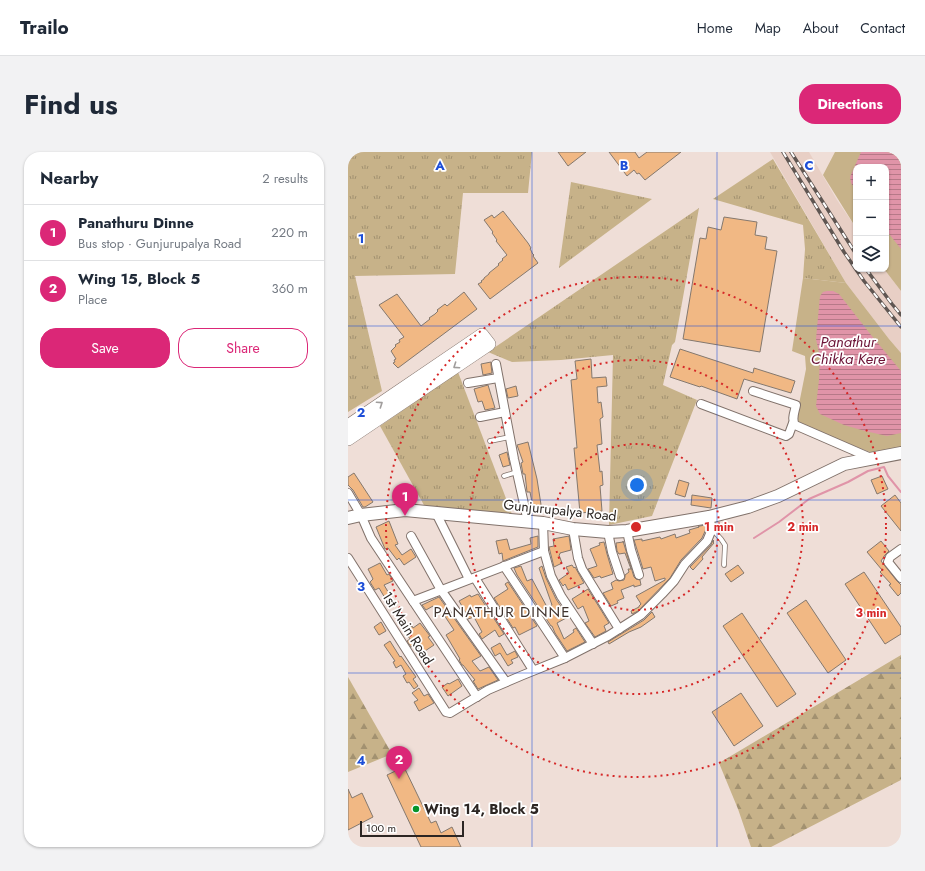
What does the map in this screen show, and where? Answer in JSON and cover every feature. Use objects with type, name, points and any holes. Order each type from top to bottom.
[{"type":"main road","points":[[348,426],[485,340],[348,440]]},
{"type":"street","points":[[496,364],[528,522]]},
{"type":"street","points":[[468,383],[498,378]]},
{"type":"street","points":[[701,404],[786,436],[789,434],[793,423],[796,405],[753,391]]},
{"type":"street","points":[[480,417],[505,412]]},
{"type":"street","points":[[793,423],[871,458]]},
{"type":"street","name":"Gunjurupalya Road","points":[[348,518],[405,510],[543,523],[573,529],[627,532],[709,517],[748,508],[778,496],[844,464],[901,453]]},
{"type":"street","points":[[348,493],[361,515],[371,538],[477,696],[533,670],[566,658],[608,636],[641,615],[662,594],[685,564],[707,541],[712,529],[709,517]]},
{"type":"street","points":[[436,513],[472,578],[533,670]]},
{"type":"street","points":[[543,523],[544,551],[551,576],[561,596],[593,644]]},
{"type":"street","points":[[573,529],[578,558],[582,569],[619,629]]},
{"type":"street","points":[[608,532],[612,552],[620,576]]},
{"type":"street","points":[[627,532],[639,575]]},
{"type":"street","points":[[411,536],[441,590],[506,682]]},
{"type":"street","points":[[901,549],[890,557],[888,562],[901,578]]},
{"type":"street","points":[[413,601],[544,551]]},
{"type":"street","name":"1st Main Road","points":[[348,558],[446,712],[450,714],[477,696]]},
{"type":"street","points":[[504,566],[566,658]]},
{"type":"lane","points":[[490,441],[510,437]]},
{"type":"lane","points":[[504,476],[517,472]]},
{"type":"lane","points":[[712,529],[722,539],[725,545],[724,565]]},
{"type":"shaded area","points":[[770,152],[809,152],[837,200],[853,224],[853,272],[886,272],[901,291],[901,353],[846,283]]},
{"type":"green space","points":[[348,152],[532,152],[528,193],[463,193],[455,274],[355,276],[382,391],[348,412]]},
{"type":"green space","points":[[835,152],[901,152],[901,291],[886,272],[889,272],[889,164],[853,164],[853,223],[823,175]]},
{"type":"green space","points":[[773,159],[846,283],[803,278],[805,249],[803,225],[713,199]]},
{"type":"green space","points":[[571,182],[652,199],[559,268]]},
{"type":"green space","points":[[699,208],[675,342],[672,345],[663,385],[697,400],[652,516],[609,525],[613,355],[561,360],[512,362],[488,352]]},
{"type":"green space","name":"Panathur Chikka Kere","points":[[803,278],[846,283],[901,353],[901,449],[872,453],[800,424],[796,419],[806,369],[805,356],[792,351]]},
{"type":"green space","points":[[458,372],[513,517],[425,507],[380,426]]},
{"type":"green space","points":[[901,655],[901,780],[771,847],[751,847],[738,809],[719,763]]},
{"type":"green space","points":[[348,677],[392,754],[348,772]]},
{"type":"water","points":[[861,152],[901,152],[901,249],[889,234],[889,164],[856,164]]},
{"type":"water","points":[[853,170],[853,186],[851,183],[850,177]]},
{"type":"water","name":"Panathur Chikka Kere","points":[[833,291],[839,294],[901,371],[901,433],[887,436],[865,431],[844,425],[820,414],[816,406],[820,357],[816,339],[820,296],[823,292]]},
{"type":"building","points":[[558,152],[586,152],[568,166]]},
{"type":"building","points":[[609,152],[635,152],[639,158],[647,152],[681,152],[645,180],[634,170],[627,176]]},
{"type":"building","points":[[503,211],[528,243],[534,255],[533,256],[538,263],[490,299],[478,284],[482,282],[481,281],[499,265],[498,264],[503,260],[502,259],[507,255],[496,241],[497,240],[492,233],[493,232],[484,220],[492,215],[494,218]]},
{"type":"building","points":[[724,217],[757,222],[755,235],[767,237],[765,249],[777,251],[760,352],[683,339],[700,238],[706,239],[708,227],[721,230]]},
{"type":"building","points":[[464,292],[477,309],[398,368],[393,363],[396,359],[391,351],[396,346],[395,345],[400,342],[399,340],[404,337],[379,305],[397,294],[421,326],[438,311],[437,310],[445,304],[447,306]]},
{"type":"building","points":[[680,349],[753,373],[754,368],[795,381],[791,393],[744,379],[737,399],[670,377]]},
{"type":"building","points":[[591,359],[592,378],[606,377],[607,386],[597,387],[598,403],[601,402],[603,417],[600,419],[602,444],[597,445],[600,472],[602,471],[603,485],[600,486],[602,511],[580,513],[574,448],[577,448],[571,380],[577,379],[575,361]]},
{"type":"building","points":[[491,362],[492,373],[483,375],[481,364]]},
{"type":"building","points":[[488,385],[495,408],[485,410],[482,401],[478,402],[474,389]]},
{"type":"building","points":[[516,386],[518,396],[508,398],[506,389]]},
{"type":"building","points":[[528,442],[537,479],[542,511],[534,513],[530,492],[527,492],[525,474],[523,474],[521,463],[523,462],[517,445]]},
{"type":"building","points":[[507,452],[510,465],[503,467],[499,455]]},
{"type":"building","points":[[354,473],[373,502],[365,507],[363,507],[353,490],[348,485],[348,477]]},
{"type":"building","points":[[882,476],[888,489],[877,494],[871,480]]},
{"type":"building","points":[[679,480],[689,483],[685,497],[675,494]]},
{"type":"building","points":[[692,495],[712,498],[711,508],[691,505]]},
{"type":"building","points":[[895,495],[901,503],[901,531],[881,506]]},
{"type":"building","points":[[389,521],[398,544],[395,545],[402,555],[411,549],[416,557],[404,565],[399,558],[397,560],[388,548],[385,549],[376,527]]},
{"type":"building","points":[[705,525],[706,529],[702,538],[681,560],[670,578],[638,611],[632,614],[631,611],[639,607],[641,604],[636,596],[665,580],[665,578],[655,581],[651,567],[643,569],[634,540],[642,539],[642,541],[660,537],[661,539],[675,534],[676,538],[690,533],[689,530]]},
{"type":"building","points":[[538,536],[538,547],[503,561],[502,553],[499,554],[496,541],[507,539],[510,550],[531,544],[530,538]]},
{"type":"building","points":[[569,536],[571,550],[560,553],[559,555],[562,563],[554,567],[549,547],[554,546],[553,539]]},
{"type":"building","points":[[713,540],[714,543],[693,570],[690,567],[711,545]]},
{"type":"building","points":[[623,541],[634,577],[640,580],[641,585],[634,587],[634,585],[621,590],[624,598],[611,606],[603,593],[613,589],[611,583],[616,580],[624,580],[625,575],[629,572],[628,569],[631,569],[625,553],[619,554],[617,551],[616,543]]},
{"type":"building","points":[[881,541],[889,551],[881,561],[901,585],[901,593],[898,596],[889,585],[891,584],[880,572],[882,570],[867,552]]},
{"type":"building","points":[[604,542],[613,574],[601,578],[600,576],[594,578],[588,569],[597,566],[590,549],[600,545],[599,543]]},
{"type":"building","points":[[380,563],[387,575],[389,574],[393,581],[384,585],[390,595],[385,598],[379,588],[375,590],[370,582],[373,579],[368,569]]},
{"type":"building","points":[[572,565],[574,568],[575,567],[584,583],[568,590],[565,584],[563,586],[559,580],[569,573],[566,567]]},
{"type":"building","points":[[738,565],[744,573],[731,582],[725,574]]},
{"type":"building","points":[[521,566],[527,581],[532,579],[547,607],[552,605],[539,568],[542,566],[556,599],[568,617],[557,623],[564,639],[574,632],[573,630],[576,628],[585,642],[567,651],[552,626],[517,575],[514,568]]},
{"type":"building","points":[[864,572],[901,627],[901,634],[885,644],[845,584]]},
{"type":"building","points":[[508,582],[537,626],[519,635],[494,598],[508,589],[505,584]]},
{"type":"building","points":[[588,589],[609,623],[604,626],[606,631],[595,637],[585,623],[589,621],[583,606],[578,609],[572,599]]},
{"type":"building","points":[[478,594],[504,634],[499,637],[495,630],[482,639],[479,634],[482,632],[474,617],[468,619],[465,614],[466,613],[459,601],[470,595],[471,597]]},
{"type":"building","points":[[439,597],[481,656],[472,661],[480,671],[489,667],[498,680],[478,689],[473,681],[475,680],[462,665],[446,635],[454,630],[442,609],[436,612],[433,606],[426,610],[422,605]]},
{"type":"building","points":[[806,600],[846,660],[828,673],[787,613]]},
{"type":"building","points":[[652,612],[655,617],[641,627],[629,632],[609,644],[608,642],[644,620]]},
{"type":"building","points":[[742,613],[796,694],[777,707],[723,626]]},
{"type":"building","points":[[381,622],[386,631],[379,635],[374,627]]},
{"type":"building","points":[[420,623],[430,636],[428,637],[434,645],[422,653],[416,644],[411,647],[407,641],[410,639],[405,631]]},
{"type":"building","points":[[390,641],[400,657],[401,656],[416,677],[413,679],[418,686],[414,689],[409,682],[407,683],[403,676],[406,674],[401,665],[396,668],[393,662],[395,661],[384,645]]},
{"type":"building","points":[[500,643],[507,655],[515,651],[518,657],[511,660],[513,663],[508,666],[500,653],[495,656],[491,648]]},
{"type":"building","points":[[458,679],[462,686],[448,696],[442,687]]},
{"type":"building","points":[[419,688],[424,696],[428,694],[434,703],[419,711],[414,702],[418,700],[412,693]]},
{"type":"building","points":[[741,693],[763,726],[734,746],[712,712]]},
{"type":"building","points":[[404,767],[431,823],[436,821],[441,833],[452,827],[461,847],[421,847],[387,775]]},
{"type":"building","points":[[348,789],[352,798],[362,793],[373,817],[348,830]]},
{"type":"waterway","points":[[754,538],[779,522],[809,499],[848,482],[868,471],[884,467],[888,476],[901,492]]},
{"type":"railway","points":[[783,152],[844,252],[864,281],[901,327]]},
{"type":"railway","points":[[791,152],[853,249]]},
{"type":"railway","points":[[868,272],[901,315]]},
{"type":"place","name":"Panathuru Dinne","points":[[405,516]]},
{"type":"place","name":"Wing 15, Block 5","points":[[399,779]]},
{"type":"place","name":"Wing 14, Block 5","points":[[416,809]]},
{"type":"district","name":"PANATHUR DINNE","points":[[502,612]]}]
